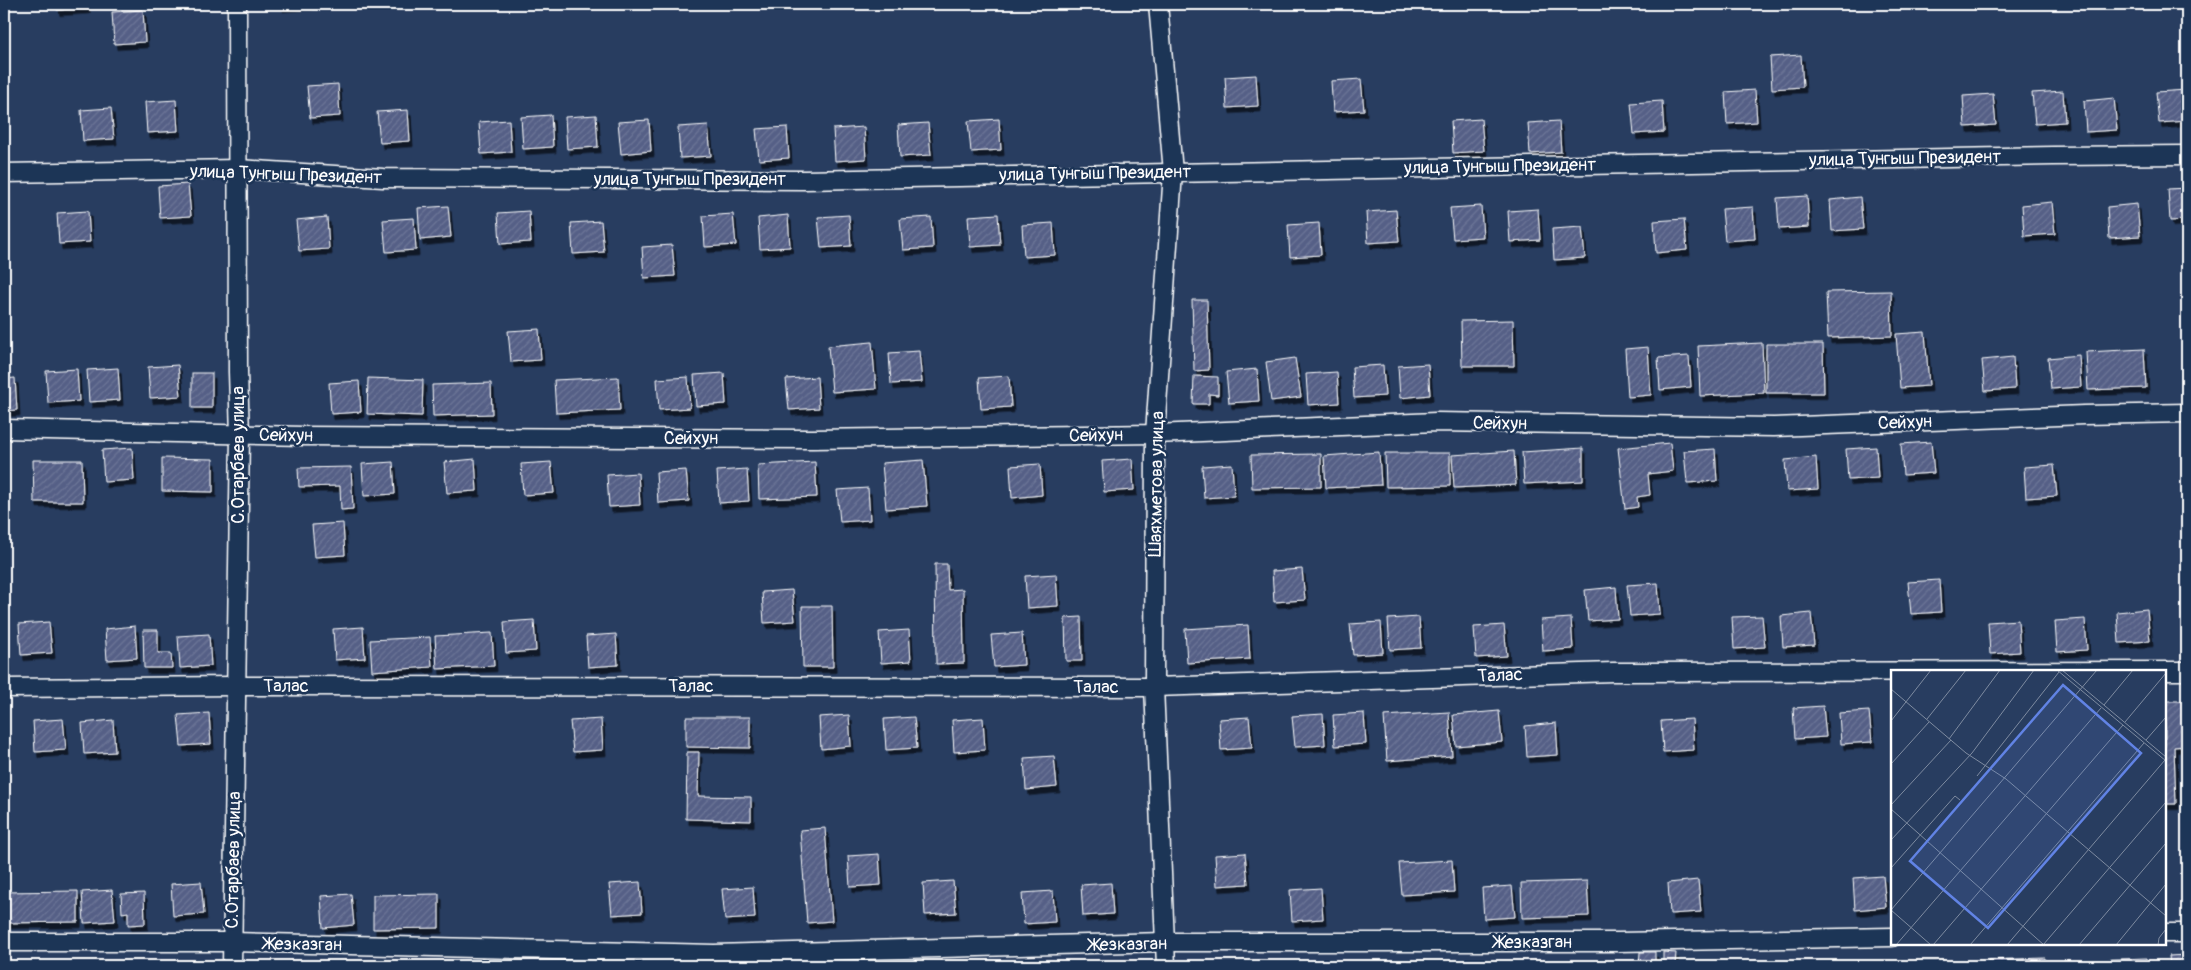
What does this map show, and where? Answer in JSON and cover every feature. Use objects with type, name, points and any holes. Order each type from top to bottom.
[{"type":"street","name":"С.Отарбаев улица","points":[[232,966],[240,435],[238,372],[238,4]]},
{"type":"street","name":"Шаяхметова улица","points":[[1158,4],[1173,172],[1155,434],[1154,687],[1166,966]]},
{"type":"street","name":"улица Тунгыш Президент","points":[[4,173],[238,169],[383,178],[785,180],[2187,155]]},
{"type":"street","name":"Сейхун","points":[[4,429],[240,435],[812,438],[1155,434],[1436,422],[1774,427],[2084,415],[2187,414]]},
{"type":"street","name":"Талас","points":[[2166,671],[2187,671]]},
{"type":"street","name":"Талас","points":[[4,688],[235,686],[1154,687],[1613,672],[1891,672]]},
{"type":"street","points":[[2166,933],[2187,933]]},
{"type":"street","name":"Жезказган","points":[[4,942],[232,942],[714,954],[1165,942],[1618,942],[1891,937]]},
{"type":"building","points":[[56,4],[87,4],[87,8],[57,10]]},
{"type":"building","points":[[280,4],[310,4],[280,6]]},
{"type":"building","points":[[143,10],[145,42],[114,44],[112,12]]},
{"type":"building","points":[[1801,55],[1803,87],[1772,89],[1770,57]]},
{"type":"building","points":[[1256,75],[1258,106],[1227,108],[1225,77]]},
{"type":"building","points":[[1361,79],[1364,110],[1333,112],[1331,81]]},
{"type":"building","points":[[338,84],[340,116],[310,118],[307,86]]},
{"type":"building","points":[[1755,90],[1757,122],[1727,124],[1725,92]]},
{"type":"building","points":[[2187,90],[2187,121],[2159,123],[2156,92]]},
{"type":"building","points":[[2063,91],[2065,122],[2035,124],[2032,93]]},
{"type":"building","points":[[1993,94],[1996,125],[1965,127],[1963,96]]},
{"type":"building","points":[[2114,98],[2117,130],[2086,132],[2084,101]]},
{"type":"building","points":[[176,100],[178,131],[147,133],[145,102]]},
{"type":"building","points":[[1662,101],[1664,132],[1634,134],[1631,103]]},
{"type":"building","points":[[111,108],[114,139],[83,141],[81,110]]},
{"type":"building","points":[[408,110],[410,141],[380,143],[377,112]]},
{"type":"building","points":[[4,115],[6,146],[4,146]]},
{"type":"building","points":[[551,115],[553,147],[523,149],[521,117]]},
{"type":"building","points":[[596,115],[598,147],[567,149],[565,117]]},
{"type":"building","points":[[999,119],[1001,150],[971,152],[968,121]]},
{"type":"building","points":[[1481,119],[1484,151],[1453,153],[1451,121]]},
{"type":"building","points":[[509,120],[511,152],[481,154],[479,122]]},
{"type":"building","points":[[649,120],[651,151],[621,154],[618,122]]},
{"type":"building","points":[[1559,121],[1561,152],[1530,154],[1528,123]]},
{"type":"building","points":[[928,123],[931,155],[900,157],[898,125]]},
{"type":"building","points":[[708,125],[711,156],[680,158],[678,127]]},
{"type":"building","points":[[787,127],[789,158],[759,160],[756,129]]},
{"type":"building","points":[[864,127],[866,159],[835,161],[833,129]]},
{"type":"building","points":[[188,184],[191,216],[160,218],[158,186]]},
{"type":"building","points":[[2187,188],[2187,220],[2170,221],[2168,189]]},
{"type":"building","points":[[1807,196],[1809,227],[1779,229],[1777,198]]},
{"type":"building","points":[[1860,197],[1863,229],[1832,231],[1830,200]]},
{"type":"building","points":[[2052,202],[2055,234],[2024,236],[2022,205]]},
{"type":"building","points":[[2137,204],[2140,236],[2109,238],[2107,207]]},
{"type":"building","points":[[448,206],[451,237],[420,240],[418,208]]},
{"type":"building","points":[[1481,206],[1483,237],[1453,239],[1450,208]]},
{"type":"building","points":[[1753,207],[1755,239],[1725,241],[1722,209]]},
{"type":"building","points":[[1538,209],[1540,240],[1510,242],[1508,211]]},
{"type":"building","points":[[1396,210],[1399,241],[1368,243],[1366,212]]},
{"type":"building","points":[[88,211],[90,242],[59,244],[57,213]]},
{"type":"building","points":[[529,211],[531,242],[500,244],[498,213]]},
{"type":"building","points":[[733,214],[736,245],[705,247],[703,216]]},
{"type":"building","points":[[998,214],[1000,245],[970,247],[968,216]]},
{"type":"building","points":[[788,215],[790,247],[760,249],[758,218]]},
{"type":"building","points":[[849,215],[851,246],[821,248],[818,217]]},
{"type":"building","points":[[327,217],[329,249],[299,251],[296,220]]},
{"type":"building","points":[[931,217],[933,248],[903,250],[900,219]]},
{"type":"building","points":[[414,218],[416,250],[386,252],[383,220]]},
{"type":"building","points":[[1684,219],[1687,250],[1656,253],[1654,221]]},
{"type":"building","points":[[601,221],[604,252],[573,254],[571,223]]},
{"type":"building","points":[[1053,223],[1055,255],[1024,257],[1022,225]]},
{"type":"building","points":[[1319,223],[1321,255],[1290,257],[1288,225]]},
{"type":"building","points":[[1582,227],[1585,258],[1554,260],[1552,229]]},
{"type":"building","points":[[672,245],[675,276],[644,278],[642,247]]},
{"type":"building","points":[[1891,291],[1892,336],[1828,338],[1826,292]]},
{"type":"building","points":[[1192,300],[1207,300],[1209,370],[1194,371]]},
{"type":"building","points":[[1513,320],[1514,366],[1462,366],[1461,321]]},
{"type":"building","points":[[539,329],[541,360],[511,362],[508,331]]},
{"type":"building","points":[[1925,332],[1929,386],[1900,388],[1896,334]]},
{"type":"building","points":[[872,342],[876,389],[832,392],[828,346]]},
{"type":"building","points":[[1762,343],[1764,393],[1700,396],[1698,346]]},
{"type":"building","points":[[1766,344],[1823,344],[1824,393],[1766,393]]},
{"type":"building","points":[[1648,347],[1651,395],[1628,397],[1625,349]]},
{"type":"building","points":[[2144,349],[2146,388],[2088,390],[2086,352]]},
{"type":"building","points":[[919,351],[922,382],[891,384],[889,353]]},
{"type":"building","points":[[2079,355],[2081,387],[2051,389],[2048,358]]},
{"type":"building","points":[[1689,356],[1691,387],[1660,390],[1658,358]]},
{"type":"building","points":[[2013,357],[2015,389],[1985,391],[1982,360]]},
{"type":"building","points":[[1295,358],[1301,397],[1271,401],[1266,362]]},
{"type":"building","points":[[2182,359],[2187,359],[2187,391],[2184,391]]},
{"type":"building","points":[[1428,364],[1430,395],[1400,398],[1398,366]]},
{"type":"building","points":[[178,365],[181,396],[150,398],[148,367]]},
{"type":"building","points":[[1383,365],[1385,396],[1354,398],[1352,367]]},
{"type":"building","points":[[118,368],[120,400],[89,402],[87,370]]},
{"type":"building","points":[[77,369],[79,401],[48,403],[46,371]]},
{"type":"building","points":[[1257,369],[1259,401],[1229,403],[1226,372]]},
{"type":"building","points":[[1337,372],[1339,403],[1308,405],[1306,374]]},
{"type":"building","points":[[192,373],[212,373],[212,408],[192,408]]},
{"type":"building","points":[[724,373],[726,404],[696,406],[694,375]]},
{"type":"building","points":[[1009,376],[1011,407],[981,409],[979,378]]},
{"type":"building","points":[[1194,376],[1218,377],[1218,395],[1209,394],[1209,404],[1193,404]]},
{"type":"building","points":[[618,377],[620,410],[556,413],[554,380]]},
{"type":"building","points":[[688,377],[690,408],[659,410],[657,379]]},
{"type":"building","points":[[817,377],[819,408],[789,410],[786,379]]},
{"type":"building","points":[[15,378],[17,410],[4,411],[4,379]]},
{"type":"building","points":[[368,378],[423,380],[422,416],[367,414]]},
{"type":"building","points":[[359,381],[361,412],[331,414],[329,383]]},
{"type":"building","points":[[491,383],[492,414],[433,416],[432,385]]},
{"type":"building","points":[[1931,442],[1934,473],[1903,475],[1901,444]]},
{"type":"building","points":[[1670,443],[1673,471],[1648,474],[1650,495],[1637,497],[1638,507],[1625,509],[1618,448]]},
{"type":"building","points":[[1876,447],[1878,478],[1848,480],[1846,449]]},
{"type":"building","points":[[132,448],[134,480],[104,482],[102,450]]},
{"type":"building","points":[[1583,448],[1583,481],[1524,484],[1522,452]]},
{"type":"building","points":[[1715,449],[1717,481],[1687,483],[1684,451]]},
{"type":"building","points":[[1514,451],[1516,485],[1454,488],[1452,455]]},
{"type":"building","points":[[1379,452],[1381,485],[1326,488],[1324,456]]},
{"type":"building","points":[[1385,453],[1450,453],[1450,486],[1386,487]]},
{"type":"building","points":[[1321,454],[1321,487],[1252,488],[1251,455]]},
{"type":"building","points":[[1816,457],[1818,489],[1787,491],[1785,460]]},
{"type":"building","points":[[162,458],[213,459],[213,492],[162,491]]},
{"type":"building","points":[[475,459],[477,491],[447,493],[444,462]]},
{"type":"building","points":[[1132,459],[1134,490],[1104,492],[1102,461]]},
{"type":"building","points":[[33,460],[82,460],[83,502],[34,502]]},
{"type":"building","points":[[923,460],[927,506],[886,509],[882,463]]},
{"type":"building","points":[[393,462],[395,494],[364,496],[362,464]]},
{"type":"building","points":[[551,462],[554,493],[523,495],[521,464]]},
{"type":"building","points":[[815,462],[817,497],[759,499],[758,465]]},
{"type":"building","points":[[1040,464],[1042,495],[1012,498],[1010,466]]},
{"type":"building","points":[[1232,464],[1234,496],[1204,498],[1202,466]]},
{"type":"building","points":[[2054,465],[2057,496],[2026,498],[2024,467]]},
{"type":"building","points":[[351,467],[353,509],[341,510],[340,486],[299,487],[298,468]]},
{"type":"building","points":[[747,469],[749,501],[719,503],[717,471]]},
{"type":"building","points":[[686,470],[689,501],[658,503],[656,472]]},
{"type":"building","points":[[638,473],[640,505],[609,507],[607,475]]},
{"type":"building","points":[[868,488],[870,520],[840,522],[837,490]]},
{"type":"building","points":[[343,523],[345,555],[315,557],[312,525]]},
{"type":"building","points":[[935,564],[947,564],[948,590],[963,589],[964,663],[936,664]]},
{"type":"building","points":[[1302,569],[1305,600],[1274,602],[1272,571]]},
{"type":"building","points":[[1056,574],[1058,606],[1027,608],[1025,576]]},
{"type":"building","points":[[1939,580],[1941,612],[1911,614],[1908,582]]},
{"type":"building","points":[[1658,583],[1660,614],[1630,616],[1627,585]]},
{"type":"building","points":[[1616,587],[1618,619],[1588,621],[1585,590]]},
{"type":"building","points":[[792,590],[795,621],[764,623],[762,592]]},
{"type":"building","points":[[802,606],[832,606],[833,667],[803,667]]},
{"type":"building","points":[[2147,609],[2150,641],[2119,643],[2117,612]]},
{"type":"building","points":[[1811,613],[1814,645],[1783,647],[1781,616]]},
{"type":"building","points":[[2183,614],[2187,614],[2187,645],[2185,645]]},
{"type":"building","points":[[1762,616],[1765,647],[1734,649],[1732,617]]},
{"type":"building","points":[[1081,617],[1082,661],[1066,661],[1065,618]]},
{"type":"building","points":[[1419,617],[1421,648],[1390,650],[1388,619]]},
{"type":"building","points":[[1571,618],[1573,649],[1543,651],[1541,620]]},
{"type":"building","points":[[2085,619],[2087,650],[2057,652],[2055,621]]},
{"type":"building","points":[[534,620],[536,651],[506,653],[504,622]]},
{"type":"building","points":[[2018,620],[2020,652],[1990,654],[1988,622]]},
{"type":"building","points":[[49,622],[52,653],[21,655],[19,624]]},
{"type":"building","points":[[1381,622],[1383,653],[1353,655],[1350,624]]},
{"type":"building","points":[[1248,625],[1250,659],[1187,663],[1185,629]]},
{"type":"building","points":[[1504,625],[1507,656],[1476,658],[1474,627]]},
{"type":"building","points":[[135,626],[137,658],[107,660],[105,629]]},
{"type":"building","points":[[363,627],[365,658],[335,660],[333,629]]},
{"type":"building","points":[[143,630],[158,630],[158,653],[171,653],[172,668],[144,668]]},
{"type":"building","points":[[909,630],[911,661],[881,663],[879,632]]},
{"type":"building","points":[[492,633],[494,666],[437,669],[435,636]]},
{"type":"building","points":[[1022,633],[1024,665],[994,667],[991,635]]},
{"type":"building","points":[[209,634],[211,666],[180,668],[178,636]]},
{"type":"building","points":[[616,634],[618,665],[588,667],[586,636]]},
{"type":"building","points":[[6,635],[8,667],[4,667],[4,636]]},
{"type":"building","points":[[430,637],[432,667],[372,671],[370,640]]},
{"type":"building","points":[[2166,701],[2187,701],[2187,746],[2174,747],[2176,804],[2166,804]]},
{"type":"building","points":[[1823,706],[1826,737],[1795,739],[1793,708]]},
{"type":"building","points":[[1499,711],[1502,742],[1456,746],[1453,715]]},
{"type":"building","points":[[1869,711],[1872,742],[1841,744],[1839,713]]},
{"type":"building","points":[[1449,712],[1452,756],[1387,761],[1384,716]]},
{"type":"building","points":[[209,713],[211,744],[181,746],[178,715]]},
{"type":"building","points":[[1364,713],[1366,744],[1335,746],[1333,715]]},
{"type":"building","points":[[1323,714],[1325,745],[1295,747],[1292,716]]},
{"type":"building","points":[[849,715],[851,746],[821,749],[819,717]]},
{"type":"building","points":[[686,717],[750,717],[750,748],[686,747]]},
{"type":"building","points":[[914,717],[917,748],[886,750],[884,719]]},
{"type":"building","points":[[1249,717],[1252,748],[1221,750],[1219,719]]},
{"type":"building","points":[[983,718],[985,750],[954,752],[952,720]]},
{"type":"building","points":[[63,719],[66,750],[35,752],[33,721]]},
{"type":"building","points":[[601,719],[603,750],[573,752],[570,721]]},
{"type":"building","points":[[1692,719],[1694,750],[1663,752],[1661,721]]},
{"type":"building","points":[[113,720],[115,752],[84,754],[82,723]]},
{"type":"building","points":[[1556,723],[1558,755],[1527,757],[1525,726]]},
{"type":"building","points":[[687,752],[699,752],[698,796],[751,797],[751,821],[686,819]]},
{"type":"building","points":[[1054,756],[1057,787],[1026,790],[1024,758]]},
{"type":"building","points":[[825,828],[832,921],[807,923],[800,830]]},
{"type":"building","points":[[1245,853],[1248,884],[1217,886],[1215,855]]},
{"type":"building","points":[[879,854],[881,885],[850,887],[848,856]]},
{"type":"building","points":[[1452,860],[1454,892],[1402,895],[1399,863]]},
{"type":"building","points":[[1883,876],[1886,907],[1855,910],[1853,878]]},
{"type":"building","points":[[1698,880],[1701,912],[1670,914],[1668,883]]},
{"type":"building","points":[[953,881],[956,913],[925,915],[923,883]]},
{"type":"building","points":[[1587,881],[1589,916],[1522,918],[1521,883]]},
{"type":"building","points":[[201,882],[204,914],[173,916],[171,884]]},
{"type":"building","points":[[640,882],[642,913],[612,915],[609,884]]},
{"type":"building","points":[[1111,883],[1113,914],[1083,916],[1081,885]]},
{"type":"building","points":[[1512,886],[1515,917],[1484,919],[1482,888]]},
{"type":"building","points":[[753,887],[755,918],[725,920],[722,889]]},
{"type":"building","points":[[1321,888],[1323,919],[1292,921],[1290,890]]},
{"type":"building","points":[[112,890],[115,921],[84,923],[82,892]]},
{"type":"building","points":[[78,891],[78,922],[4,923],[4,892]]},
{"type":"building","points":[[1053,891],[1055,922],[1024,924],[1022,893]]},
{"type":"building","points":[[144,893],[145,924],[128,925],[128,912],[122,913],[121,894]]},
{"type":"building","points":[[351,894],[354,925],[323,928],[321,896]]},
{"type":"building","points":[[439,894],[439,928],[373,929],[373,895]]},
{"type":"building","points":[[1640,952],[1655,952],[1655,966],[1639,966]]},
{"type":"building","points":[[1663,952],[1676,953],[1675,966],[1663,966]]},
{"type":"building","points":[[2187,955],[2187,966],[2170,966],[2169,956]]},
{"type":"building","points":[[2045,958],[2045,966],[1989,966],[1988,960]]},
{"type":"building","points":[[2146,958],[2147,966],[2094,966],[2093,960]]},
{"type":"building","points":[[1891,963],[1936,963],[1936,966],[1891,966]]}]
